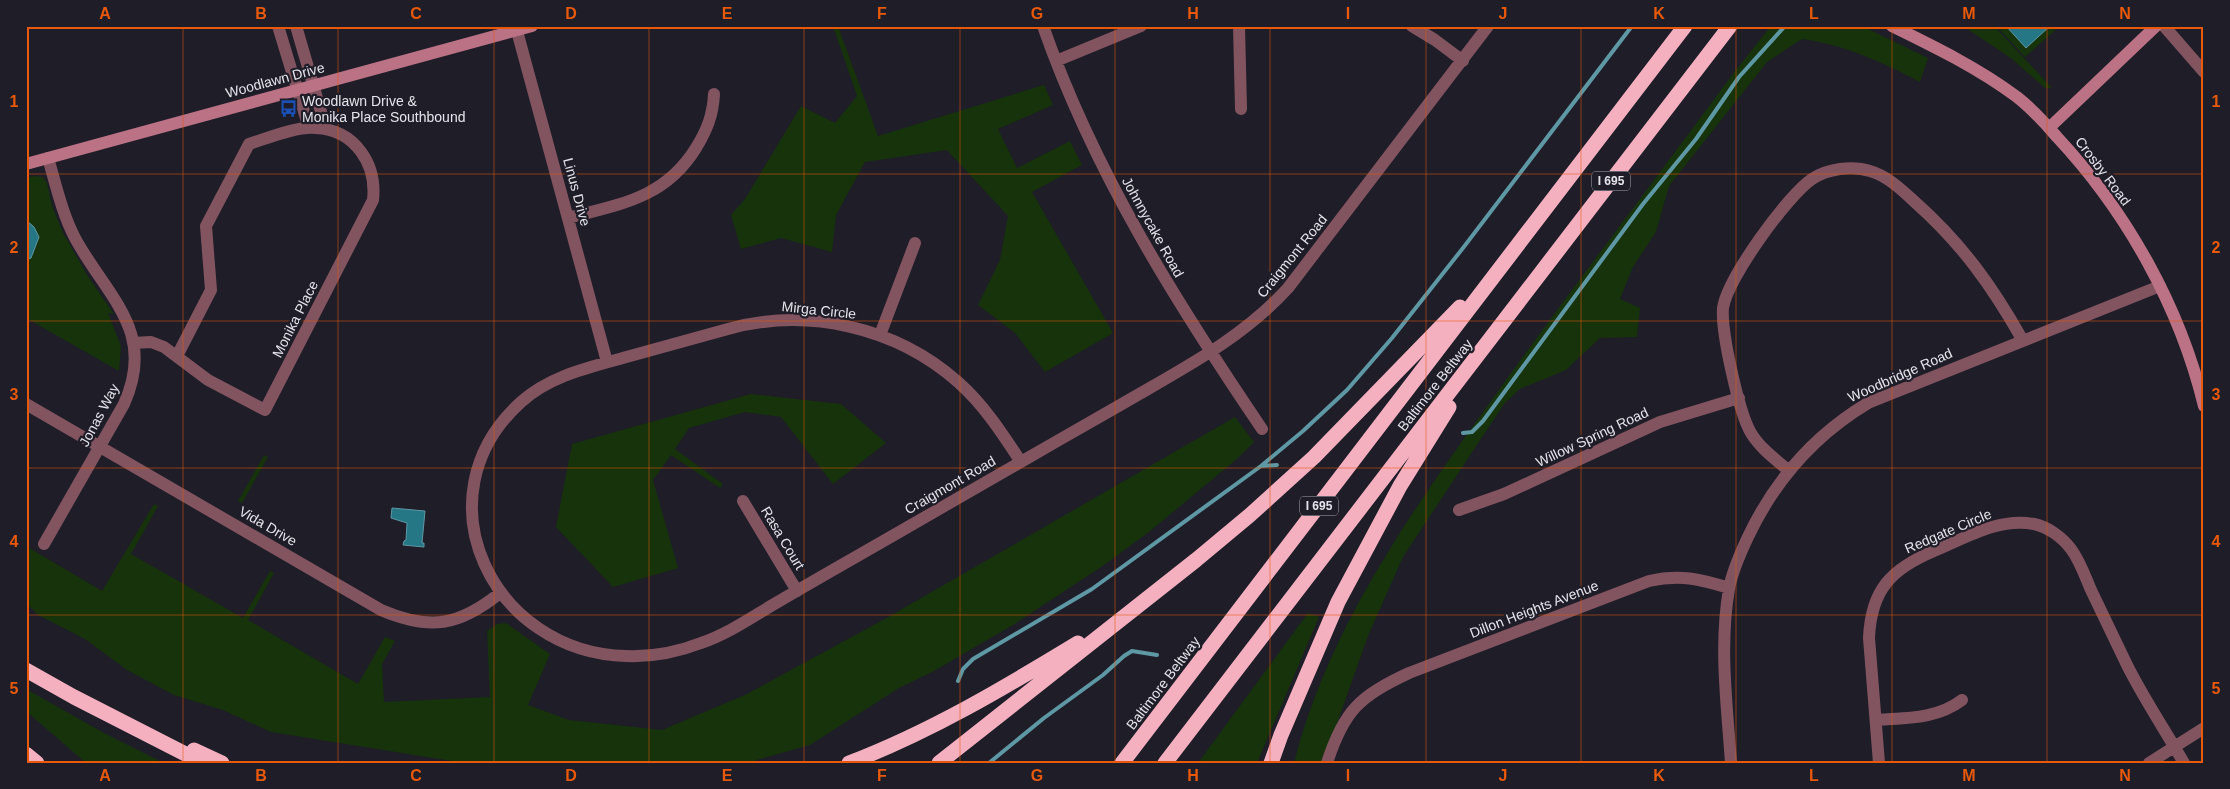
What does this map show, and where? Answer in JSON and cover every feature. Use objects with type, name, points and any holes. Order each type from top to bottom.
[{"type":"highway","name":"Baltimore Beltway","points":[[1122,763],[1685,26]]},
{"type":"highway","name":"Baltimore Beltway","points":[[1165,763],[1730,26]]},
{"type":"highway","points":[[939,763],[1141,604],[1250,515],[1314,456],[1407,364],[1516,249]]},
{"type":"highway","points":[[1271,763],[1338,602],[1400,486],[1492,336]]},
{"type":"highway","points":[[849,763],[896,744],[959,714],[1141,604]]},
{"type":"highway","points":[[26,670],[74,697],[203,763]]},
{"type":"highway","points":[[1281,763],[1306,678]]},
{"type":"highway","points":[[74,697],[222,763]]},
{"type":"highway","points":[[26,754],[37,763]]},
{"type":"main road","name":"Woodlawn Drive","points":[[26,164],[532,26]]},
{"type":"main road","name":"Crosby Road","points":[[1892,26],[1954,56],[2017,98],[2049,128],[2095,182],[2137,244],[2160,286],[2179,328],[2204,406]]},
{"type":"main road","points":[[2049,128],[2156,26]]},
{"type":"street","points":[[278,26],[297,90],[317,128]]},
{"type":"street","points":[[296,26],[313,85],[317,128]]},
{"type":"street","name":"Johnnycake Road","points":[[1043,26],[1076,111],[1137,231],[1210,353],[1262,429]]},
{"type":"street","points":[[1056,61],[1141,26]]},
{"type":"street","points":[[1239,26],[1241,109]]},
{"type":"street","points":[[1412,26],[1463,61]]},
{"type":"street","name":"Craigmont Road","points":[[517,405],[502,422],[483,456],[473,492],[472,513],[475,536],[482,557],[500,593],[530,623],[550,636],[571,647],[599,654],[626,656],[654,655],[703,642],[725,633],[1210,353],[1252,324],[1288,288],[1488,26]]},
{"type":"street","points":[[2164,26],[2204,72]]},
{"type":"street","name":"Linus Drive","points":[[517,30],[608,362]]},
{"type":"street","points":[[568,218],[638,199],[654,191],[669,180],[683,168],[703,137],[710,122],[714,94]]},
{"type":"street","points":[[176,356],[211,290],[206,226],[249,144],[317,128]]},
{"type":"street","name":"Monika Place","points":[[133,343],[157,343],[208,380],[265,410],[373,200],[373,176],[362,153],[350,139],[317,128]]},
{"type":"street","name":"Jonas Way","points":[[44,544],[132,387],[136,358],[127,320],[78,244],[67,222],[48,158]]},
{"type":"street","points":[[1788,470],[1759,444],[1745,421],[1723,325],[1723,308],[1728,291],[1744,260],[1802,187],[1819,175],[1842,169],[1857,168],[1871,171],[1887,178],[1934,218],[1985,278],[2022,339]]},
{"type":"street","points":[[880,335],[915,243]]},
{"type":"street","name":"Woodbridge Road","points":[[1732,763],[1724,658],[1729,588],[1740,553],[1755,521],[1788,470],[1824,433],[1844,417],[1868,403],[2022,339],[2160,286]]},
{"type":"street","name":"Mirga Circle","points":[[517,405],[550,381],[608,362],[748,323],[775,320],[832,323],[880,335],[910,348],[958,382],[994,421],[1021,462]]},
{"type":"street","name":"Willow Spring Road","points":[[1459,510],[1504,494],[1660,422],[1739,398]]},
{"type":"street","name":"Vida Drive","points":[[26,404],[381,610],[401,618],[419,623],[438,624],[454,621],[482,607],[500,593]]},
{"type":"street","name":"Rasa Court","points":[[743,501],[796,591]]},
{"type":"street","name":"Redgate Circle","points":[[1879,763],[1869,638],[1870,619],[1873,606],[1889,578],[1900,568],[1917,558],[1989,528],[2020,522],[2050,530],[2071,549],[2128,667],[2184,763]]},
{"type":"street","name":"Dillon Heights Avenue","points":[[1327,763],[1338,732],[1346,717],[1358,703],[1372,692],[1409,673],[1650,581],[1681,576],[1729,588]]},
{"type":"street","points":[[1876,720],[1934,715],[1950,709],[1962,700]]},
{"type":"street","points":[[2149,763],[2204,728]]},
{"type":"green space","points":[[833,26],[838,26],[878,136],[1044,85],[1053,105],[998,129],[1017,168],[1070,141],[1082,165],[1032,192],[1113,333],[1045,372],[1015,333],[978,305],[1000,260],[1008,216],[947,150],[865,162],[836,215],[832,252],[781,238],[741,249],[731,215],[745,199],[801,106],[835,123],[857,96]]},
{"type":"green space","points":[[1771,26],[1862,26],[1928,58],[1920,82],[1863,55],[1833,45],[1802,39],[1767,62],[1669,186],[1656,232],[1633,267],[1620,299],[1640,308],[1637,337],[1600,338],[1566,370],[1520,389],[1504,404],[1403,557],[1368,636],[1323,763],[1294,763],[1309,713],[1328,664],[1351,617],[1404,527],[1523,357],[1735,71]]},
{"type":"green space","points":[[1963,26],[1994,26],[2052,88],[2045,88],[2012,59]]},
{"type":"green space","points":[[1996,26],[2060,26],[2025,57]]},
{"type":"green space","points":[[34,176],[43,177],[47,183],[52,206],[63,233],[89,278],[114,314],[108,313],[121,346],[119,371],[26,318],[26,178]]},
{"type":"green space","points":[[751,394],[841,404],[886,443],[833,484],[781,417],[745,412],[689,428],[675,449],[723,484],[720,488],[671,455],[653,480],[678,568],[613,587],[556,527],[572,444]]},
{"type":"green space","points":[[1235,417],[1254,442],[1238,458],[1149,532],[1104,565],[1013,625],[934,671],[899,688],[810,745],[746,763],[464,763],[271,732],[223,710],[174,695],[127,670],[85,639],[38,615],[26,603],[26,546],[102,591],[154,504],[158,506],[131,554],[243,618],[270,571],[274,573],[248,620],[358,684],[385,637],[395,641],[382,664],[384,702],[490,697],[487,631],[497,624],[506,623],[550,654],[528,705],[569,720],[662,730],[745,695],[883,620]]},
{"type":"green space","points":[[264,455],[268,457],[242,503],[238,501]]},
{"type":"green space","points":[[1308,613],[1319,617],[1257,763],[1198,763]]},
{"type":"green space","points":[[26,689],[104,733],[164,763],[86,763],[26,711]]},
{"type":"water","points":[[2006,26],[2050,26],[2026,48]]},
{"type":"water","points":[[26,220],[34,227],[39,237],[31,258],[26,260]]},
{"type":"water","points":[[392,508],[425,511],[422,543],[424,543],[424,547],[403,545],[406,540],[407,523],[391,518]]},
{"type":"waterway","points":[[1261,466],[1303,431],[1347,390],[1392,338],[1632,26]]},
{"type":"waterway","points":[[1463,433],[1472,432],[1483,421],[1643,204],[1696,139],[1739,77],[1785,26]]},
{"type":"waterway","points":[[958,681],[963,669],[973,659],[1092,589],[1261,466],[1277,465]]},
{"type":"waterway","points":[[989,763],[1044,718],[1103,675],[1124,656],[1132,651],[1157,655]]},
{"type":"place","name":"Woodlawn Drive & Monika Place Southbound","points":[[288,109]]}]
